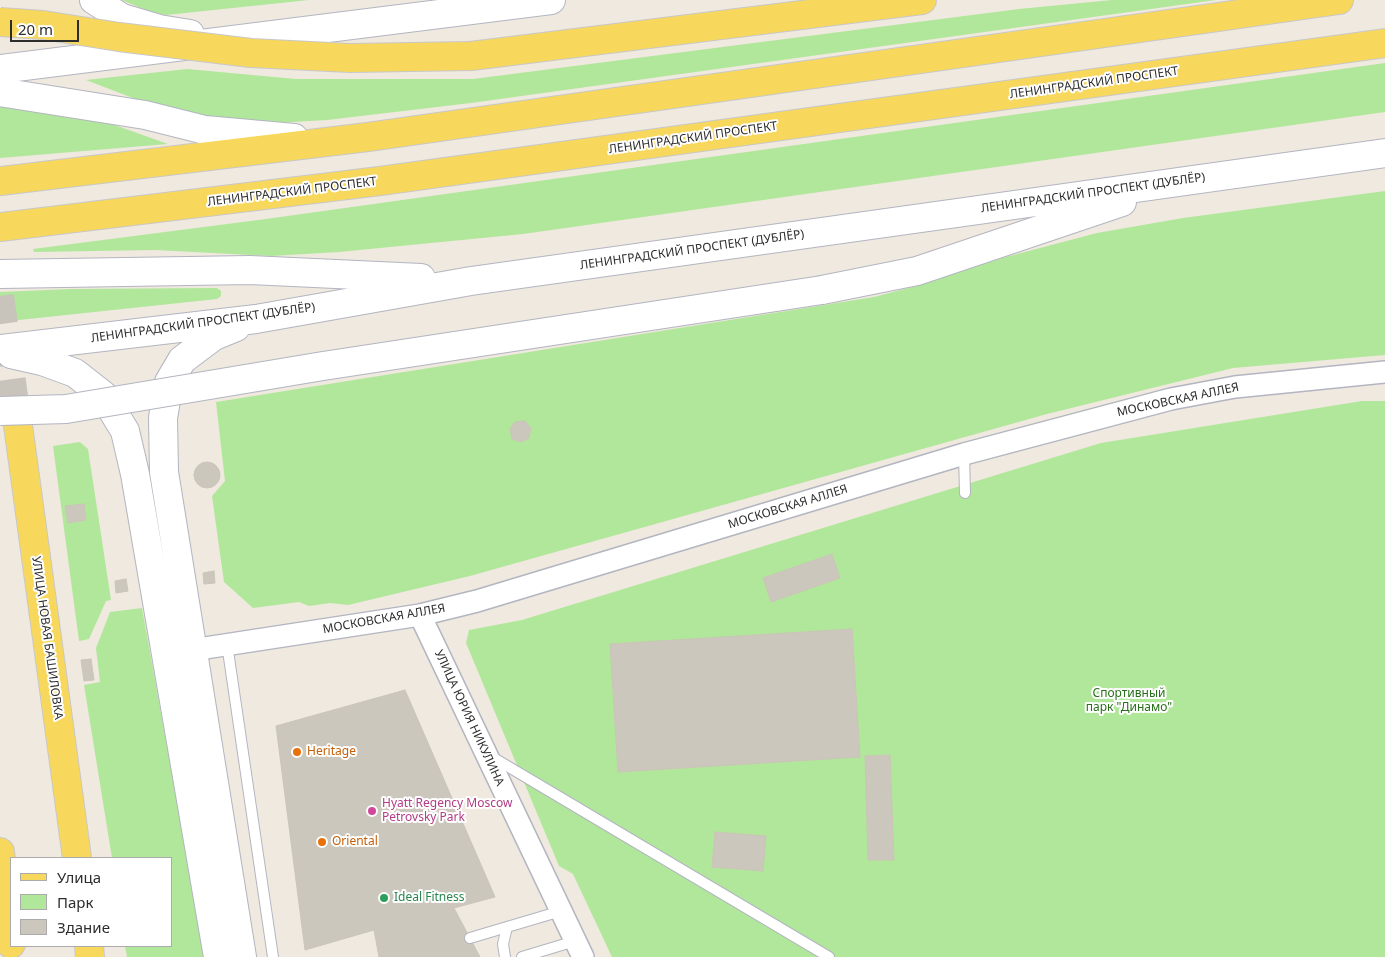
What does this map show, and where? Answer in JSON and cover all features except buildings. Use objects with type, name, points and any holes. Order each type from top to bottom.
[{"type":"main road","points":[[94,0],[122,18],[159,29],[208,37],[246,38]]},
{"type":"main road","points":[[0,70],[246,38],[432,11],[551,0]]},
{"type":"main road","points":[[0,22],[42,25],[120,38],[252,53],[350,58],[444,57],[574,45],[922,0]]},
{"type":"main road","points":[[0,181],[368,137],[1340,0]]},
{"type":"main road","name":"ЛЕНИНГРАДСКИЙ ПРОСПЕКТ","points":[[0,227],[390,180],[1385,43]]},
{"type":"main road","points":[[0,92],[135,113],[205,130],[250,136],[303,139],[368,137]]},
{"type":"main road","name":"ЛЕНИНГРАДСКИЙ ПРОСПЕКТ (ДУБЛЁР)","points":[[0,351],[256,318],[471,281],[1385,153]]},
{"type":"main road","points":[[8,414],[66,409],[323,366],[822,290],[917,271],[1195,179]]},
{"type":"main road","points":[[0,274],[250,270],[471,281]]},
{"type":"main road","points":[[242,957],[164,472],[163,418],[169,382],[182,360],[214,336],[256,318]]},
{"type":"main road","points":[[0,351],[42,361],[75,373],[103,395],[125,431],[135,474],[218,957]]},
{"type":"main road","name":"УЛИЦА НОВАЯ БАШИЛОВКА","points":[[8,414],[77,857]]},
{"type":"main road","points":[[0,852],[10,937]]},
{"type":"street","name":"МОСКОВСКАЯ АЛЛЕЯ","points":[[192,650],[420,615],[478,601],[964,454],[1171,400],[1226,389],[1385,372]]},
{"type":"street","name":"УЛИЦА ЮРИЯ НИКУЛИНА","points":[[420,615],[579,949]]},
{"type":"lane","points":[[964,454],[965,492]]},
{"type":"lane","points":[[227,644],[273,957]]},
{"type":"lane","points":[[486,754],[829,957]]},
{"type":"lane","points":[[470,938],[561,911]]},
{"type":"lane","points":[[504,957],[503,944],[507,927]]},
{"type":"lane","points":[[522,957],[579,949]]},
{"type":"green space","points":[[122,0],[309,0],[166,15],[148,11]]},
{"type":"green space","points":[[1112,0],[1216,0],[471,103],[327,120],[275,123],[227,122],[151,105],[86,80],[187,69],[296,79],[473,79],[1019,9]]},
{"type":"green space","points":[[1385,63],[1385,112],[523,234],[339,252],[271,256],[155,250],[34,252],[33,249],[266,219]]},
{"type":"green space","points":[[0,104],[92,117],[168,144],[0,158]]},
{"type":"green space","points":[[1385,191],[1385,355],[1233,368],[1047,414],[470,576],[348,605],[330,603],[309,606],[299,602],[253,608],[224,582],[212,496],[225,481],[216,402],[874,297],[920,285],[1002,258],[1097,233],[1183,218]]},
{"type":"green space","points":[[217,288],[221,291],[221,296],[217,299],[0,322],[0,292],[71,289]]},
{"type":"green space","name":"Спортивный парк \"Динамо\"","points":[[1362,401],[1385,401],[1385,957],[612,957],[573,874],[559,866],[466,643],[469,630],[522,620],[1101,443]]},
{"type":"green space","points":[[80,442],[88,449],[111,600],[106,601],[89,639],[79,641],[53,446]]},
{"type":"green space","points":[[142,608],[205,957],[127,957],[125,947],[172,947],[172,857],[112,857],[84,685],[100,682],[96,648],[110,612]]},
{"type":"tunnel","points":[[0,296],[17,418]]},
{"type":"place","name":"Heritage","points":[[297,752]]},
{"type":"place","name":"Hyatt Regency Moscow Petrovsky Park","points":[[372,811]]},
{"type":"place","name":"Oriental","points":[[322,842]]},
{"type":"place","name":"Ideal Fitness","points":[[384,898]]}]
